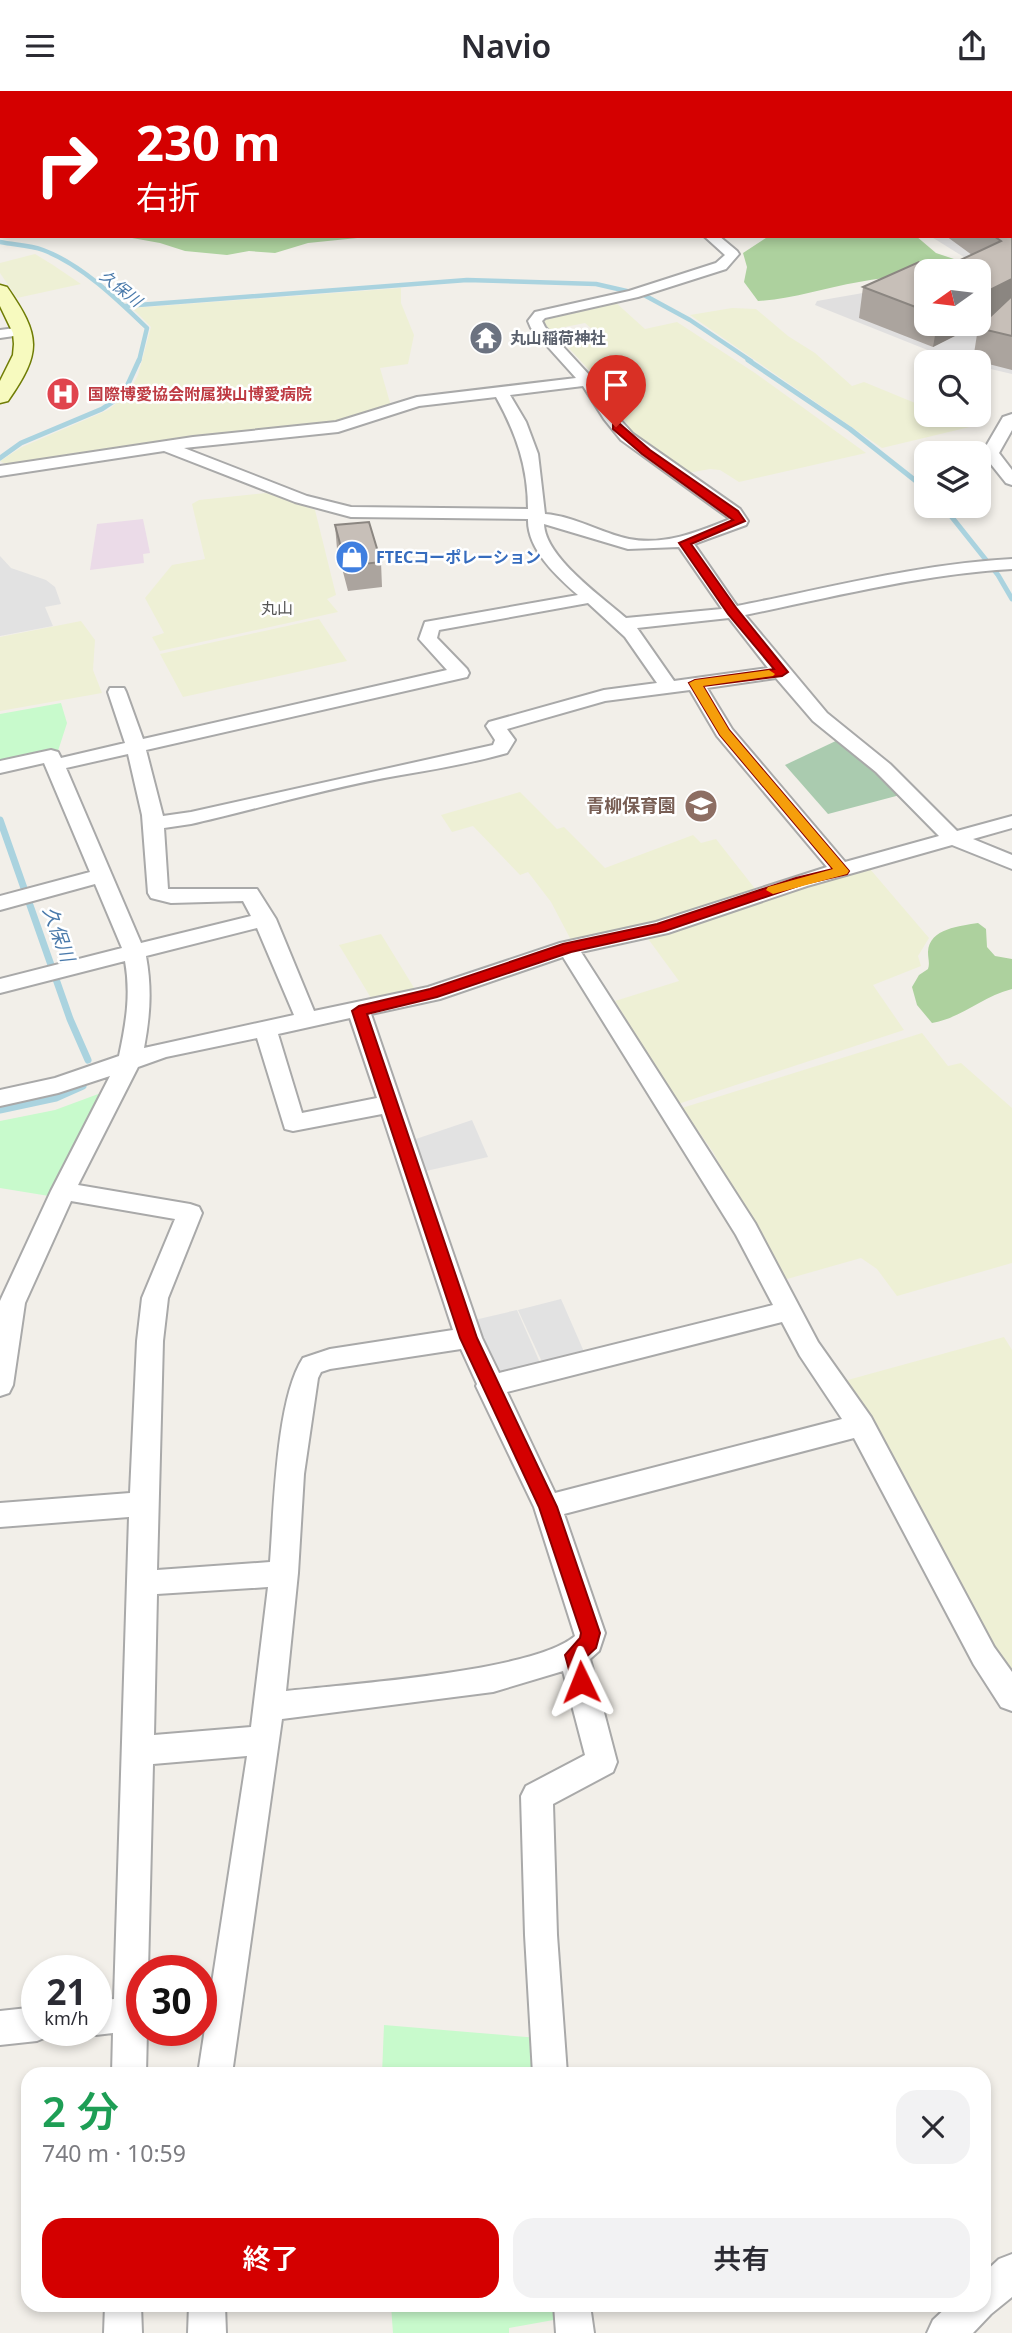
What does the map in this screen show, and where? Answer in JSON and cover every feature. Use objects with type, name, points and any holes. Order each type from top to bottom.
[{"type":"main road","points":[[0,291],[23,331],[24,360],[19,372],[0,396]]},
{"type":"street","points":[[170,448],[302,499],[351,512],[536,516],[628,544],[685,543],[740,521],[734,513],[627,437],[609,416],[587,380],[538,328],[535,321],[550,313],[636,293],[701,274],[729,260],[732,254],[713,238]]},
{"type":"street","points":[[0,334],[23,331]]},
{"type":"street","points":[[0,471],[170,448],[193,442],[338,427],[417,402],[587,380]]},
{"type":"street","points":[[500,393],[518,422],[530,454],[536,490],[536,531],[560,570],[589,598],[623,624],[668,686]]},
{"type":"street","points":[[1012,419],[990,453],[1012,480]]},
{"type":"street","points":[[685,543],[733,611],[820,717],[883,768],[952,838],[1012,863]]},
{"type":"street","points":[[623,624],[733,611],[974,566],[1005,564]]},
{"type":"street","points":[[55,765],[460,673],[428,639],[431,626],[589,598]]},
{"type":"street","points":[[155,823],[191,818],[402,769],[430,768],[470,758],[500,749],[505,740],[496,726],[604,696],[782,672]]},
{"type":"street","points":[[695,683],[724,732],[842,871]]},
{"type":"street","points":[[117,692],[136,746],[155,823],[159,851],[158,893],[171,896],[250,894],[265,919],[284,974],[307,1020]]},
{"type":"street","points":[[0,768],[51,756],[134,951],[140,984],[139,1015],[130,1060],[63,1191],[12,1303],[0,1385]]},
{"type":"street","points":[[0,1098],[58,1085],[130,1060],[432,993],[568,948],[660,928],[800,881],[1012,822]]},
{"type":"street","points":[[9,901],[100,876]]},
{"type":"street","points":[[0,986],[265,919]]},
{"type":"street","points":[[568,948],[746,1230],[809,1349],[861,1425],[984,1656],[1012,1697]]},
{"type":"street","points":[[269,1707],[493,1679],[574,1655],[589,1642],[590,1633],[548,1507],[468,1338],[359,1011]]},
{"type":"street","points":[[265,1028],[293,1123],[390,1104]]},
{"type":"street","points":[[63,1191],[190,1213],[155,1299],[149,1341],[132,1955]]},
{"type":"street","points":[[489,1386],[788,1311]]},
{"type":"street","points":[[216,2067],[265,1740],[284,1573],[290,1474],[305,1376],[312,1365],[331,1359],[468,1338]]},
{"type":"street","points":[[548,1507],[861,1425]]},
{"type":"street","points":[[0,1515],[143,1504]]},
{"type":"street","points":[[143,1583],[284,1573]]},
{"type":"street","points":[[550,2067],[541,1935],[537,1796],[602,1762],[574,1655]]},
{"type":"street","points":[[136,1751],[265,1740]]},
{"type":"street","points":[[0,2028],[21,2026]]},
{"type":"street","points":[[129,2067],[130,2046]]},
{"type":"street","points":[[991,2291],[1012,2271]]},
{"type":"street","points":[[122,2333],[123,2312]]},
{"type":"street","points":[[207,2312],[207,2333]]},
{"type":"street","points":[[573,2312],[575,2333]]},
{"type":"street","points":[[946,2333],[968,2312]]},
{"type":"shaded area","points":[[933,238],[1012,238],[1012,374],[991,369],[991,350],[928,350],[815,305],[817,301],[914,284],[914,336],[991,336],[991,259],[967,259]]},
{"type":"shaded area","points":[[143,519],[150,553],[143,554],[144,563],[90,570],[97,524]]},
{"type":"shaded area","points":[[0,556],[11,568],[46,580],[55,587],[61,604],[45,607],[53,626],[0,636]]},
{"type":"shaded area","points":[[472,1120],[488,1157],[426,1171],[418,1167],[410,1141]]},
{"type":"shaded area","points":[[561,1299],[585,1354],[543,1364],[518,1310]]},
{"type":"shaded area","points":[[517,1310],[541,1365],[493,1376],[470,1321]]},
{"type":"green space","points":[[132,238],[357,238],[308,243],[275,253],[249,251],[227,255],[185,251]]},
{"type":"green space","points":[[766,238],[918,238],[936,253],[954,259],[914,259],[914,273],[758,301],[744,282],[747,267],[743,253]]},
{"type":"green space","points":[[35,254],[81,284],[17,298],[0,273],[0,263]]},
{"type":"green space","points":[[401,288],[401,303],[414,335],[408,364],[380,368],[391,406],[341,423],[7,465],[0,461],[22,447],[108,410],[128,394],[138,375],[151,327],[132,308]]},
{"type":"green space","points":[[614,301],[645,329],[677,322],[755,373],[866,453],[739,482],[720,470],[688,473],[636,437],[592,373],[565,344],[600,336],[585,323],[550,330],[545,324],[544,319],[551,315]]},
{"type":"green space","points":[[732,308],[756,309],[788,336],[815,353],[852,386],[864,382],[914,403],[914,427],[970,427],[882,448],[690,315]]},
{"type":"green space","points":[[266,493],[315,510],[336,595],[327,599],[338,612],[160,651],[152,637],[164,633],[145,598],[172,565],[205,559],[192,504],[199,500]]},
{"type":"green space","points":[[319,619],[347,661],[183,697],[160,654]]},
{"type":"green space","points":[[81,621],[95,640],[93,670],[102,693],[0,711],[0,637]]},
{"type":"green space","points":[[61,703],[67,723],[58,751],[0,763],[0,714]]},
{"type":"green space","points":[[840,739],[900,795],[828,814],[785,765]]},
{"type":"green space","points":[[520,792],[557,829],[564,827],[605,868],[693,835],[701,843],[716,839],[756,890],[665,919],[571,940],[551,902],[528,872],[520,875],[473,826],[452,832],[441,815]]},
{"type":"green space","points":[[870,869],[929,938],[918,956],[921,966],[873,985],[904,1030],[678,1104],[615,1001],[679,981],[646,936],[804,886]]},
{"type":"green space","points":[[978,923],[986,929],[987,947],[995,956],[1012,959],[1012,989],[954,1016],[932,1023],[917,1005],[912,987],[919,975],[928,969],[930,944],[940,933]]},
{"type":"green space","points":[[381,934],[416,991],[374,1003],[339,945]]},
{"type":"green space","points":[[922,1033],[948,1066],[961,1063],[1012,1108],[1012,1263],[897,1296],[877,1269],[861,1258],[780,1281],[713,1152],[682,1108]]},
{"type":"green space","points":[[101,1093],[49,1196],[0,1188],[0,1121],[55,1110]]},
{"type":"green space","points":[[1004,1337],[1012,1350],[1012,1686],[844,1381]]},
{"type":"green space","points":[[384,2025],[539,2038],[540,2067],[382,2067]]},
{"type":"green space","points":[[392,2312],[558,2312],[559,2319],[509,2328],[509,2333],[393,2333]]},
{"type":"building","points":[[997,238],[1012,238],[1012,279],[991,290],[991,259],[963,259],[1001,241]]},
{"type":"building","points":[[914,264],[914,306],[863,287]]},
{"type":"building","points":[[1012,296],[1012,336],[991,331],[991,316]]},
{"type":"building","points":[[369,522],[381,562],[346,566],[335,525]]},
{"type":"waterway","name":"久保川","points":[[0,242],[38,248],[57,256],[85,273],[111,295],[147,328],[139,361]]},
{"type":"waterway","points":[[125,306],[467,280],[596,284],[644,295],[690,320],[751,361]]},
{"type":"waterway","name":"久保川","points":[[0,458],[21,443],[102,409],[123,395],[139,360]]},
{"type":"waterway","points":[[748,360],[850,429],[914,480]]},
{"type":"waterway","points":[[953,518],[998,575],[1012,599]]},
{"type":"waterway","name":"久保川","points":[[0,820],[70,1019],[88,1060]]},
{"type":"waterway","name":"久保川","points":[[0,1110],[56,1098],[83,1086]]},
{"type":"slow traffic","points":[[769,674],[695,683],[724,732],[842,871],[773,890]]},
{"type":"place","name":"丸山稲荷神社","points":[[486,338]]},
{"type":"place","name":"国際博愛協会附属狭山博愛病院","points":[[63,394]]},
{"type":"place","name":"FTECコーポレーション","points":[[352,557]]},
{"type":"place","name":"青柳保育園","points":[[701,806]]},
{"type":"district","name":"丸山","points":[[277,608]]},
{"type":"route","points":[[581,1682],[574,1655],[589,1642],[590,1633],[568,1564],[548,1507],[468,1338],[359,1011],[460,985],[568,948],[660,928],[800,881],[842,871],[724,732],[695,683],[782,672],[733,611],[685,543],[740,521],[734,513],[646,452],[616,427]]}]
